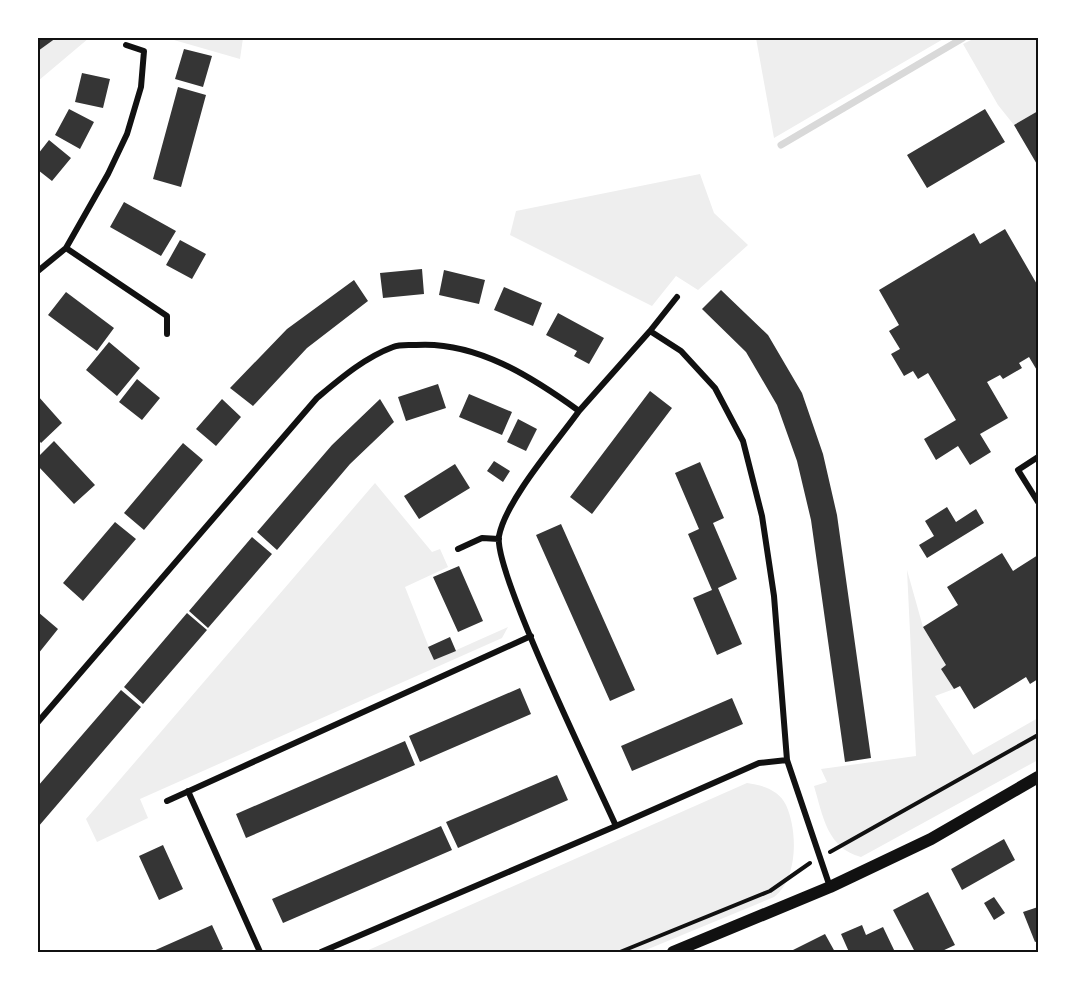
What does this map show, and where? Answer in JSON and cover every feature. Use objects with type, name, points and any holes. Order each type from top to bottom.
[{"type":"main road","points":[[673,952],[830,887],[931,839],[1038,777]]},
{"type":"street","points":[[38,271],[66,248],[96,198],[127,134],[141,87],[144,51],[126,45]]},
{"type":"street","points":[[66,248],[167,316],[167,334]]},
{"type":"street","points":[[616,826],[531,636],[502,563],[498,539],[506,513],[579,411],[650,332],[677,297]]},
{"type":"street","points":[[650,332],[681,351],[715,388],[743,441],[762,516],[774,596],[787,760],[830,887]]},
{"type":"street","points":[[38,722],[318,398],[358,364],[395,346],[439,343],[495,360],[529,377],[579,411]]},
{"type":"street","points":[[1038,457],[1018,470],[1038,502]]},
{"type":"street","points":[[458,549],[482,538],[498,539]]},
{"type":"street","points":[[167,801],[531,636]]},
{"type":"street","points":[[321,952],[759,763],[787,760]]},
{"type":"street","points":[[188,791],[260,952]]},
{"type":"shaded area","points":[[56,38],[89,38],[38,81],[38,51]]},
{"type":"shaded area","points":[[167,38],[243,38],[240,59]]},
{"type":"shaded area","points":[[756,38],[945,38],[774,138]]},
{"type":"shaded area","points":[[975,38],[1038,38],[1038,111],[1014,125],[998,105],[963,44]]},
{"type":"shaded area","points":[[700,174],[714,213],[748,245],[698,290],[676,276],[652,306],[510,235],[516,211]]},
{"type":"shaded area","points":[[375,483],[432,552],[440,549],[448,567],[405,587],[434,660],[508,627],[502,638],[140,799],[148,818],[97,842],[86,819]]},
{"type":"shaded area","points":[[907,570],[923,627],[946,665],[941,669],[954,689],[935,696],[973,755],[1038,718],[1038,760],[861,857],[841,846],[828,829],[814,786],[827,782],[821,769],[916,756]]},
{"type":"shaded area","points":[[747,783],[775,792],[786,805],[793,828],[792,867],[782,889],[774,897],[641,952],[364,952]]},
{"type":"building","points":[[38,38],[56,38],[38,51]]},
{"type":"building","points":[[184,49],[212,56],[203,87],[175,79]]},
{"type":"building","points":[[82,73],[110,79],[103,108],[75,102]]},
{"type":"building","points":[[178,87],[206,95],[181,187],[153,179]]},
{"type":"building","points":[[69,109],[94,122],[80,149],[55,135]]},
{"type":"building","points":[[985,109],[1005,142],[927,188],[907,155]]},
{"type":"building","points":[[1038,111],[1038,166],[1014,125]]},
{"type":"building","points":[[49,140],[71,158],[52,181],[38,170],[38,154]]},
{"type":"building","points":[[124,202],[176,231],[161,256],[110,227]]},
{"type":"building","points":[[1005,229],[1038,286],[1038,372],[1029,357],[1019,363],[1022,368],[1003,379],[1000,375],[987,382],[1008,418],[980,434],[991,452],[970,465],[958,446],[936,460],[924,439],[956,420],[928,373],[918,379],[913,371],[904,376],[891,354],[900,349],[889,331],[899,325],[879,290],[974,233],[980,244]]},
{"type":"building","points":[[180,240],[206,254],[192,279],[166,265]]},
{"type":"building","points":[[422,269],[424,294],[383,298],[380,273]]},
{"type":"building","points":[[444,270],[485,280],[479,304],[439,295]]},
{"type":"building","points":[[354,280],[368,301],[307,348],[253,406],[230,388],[287,329]]},
{"type":"building","points":[[504,287],[542,303],[533,326],[494,310]]},
{"type":"building","points":[[721,290],[768,335],[802,393],[823,454],[837,515],[871,758],[845,762],[811,520],[797,461],[777,405],[746,352],[702,309]]},
{"type":"building","points":[[66,292],[114,328],[97,351],[48,315]]},
{"type":"building","points":[[558,313],[604,338],[589,364],[574,356],[577,351],[546,335]]},
{"type":"building","points":[[109,342],[140,368],[117,396],[86,370]]},
{"type":"building","points":[[137,379],[160,398],[142,420],[119,402]]},
{"type":"building","points":[[438,384],[446,408],[406,421],[398,397]]},
{"type":"building","points":[[650,391],[672,408],[592,514],[570,497]]},
{"type":"building","points":[[469,394],[512,412],[502,435],[459,417]]},
{"type":"building","points":[[38,396],[62,423],[41,443],[38,439]]},
{"type":"building","points":[[222,399],[241,417],[216,446],[196,429]]},
{"type":"building","points":[[380,399],[394,422],[350,464],[277,550],[257,532],[332,445]]},
{"type":"building","points":[[518,419],[537,429],[526,451],[507,442]]},
{"type":"building","points":[[54,441],[95,485],[74,504],[38,466],[38,457]]},
{"type":"building","points":[[183,443],[203,460],[144,530],[124,513]]},
{"type":"building","points":[[494,461],[510,471],[503,482],[487,471]]},
{"type":"building","points":[[700,462],[724,518],[713,523],[737,579],[718,588],[742,644],[717,655],[693,598],[712,590],[688,534],[699,529],[675,473]]},
{"type":"building","points":[[455,464],[470,488],[419,519],[404,496]]},
{"type":"building","points":[[947,507],[956,522],[976,509],[984,523],[927,558],[919,545],[934,536],[925,521]]},
{"type":"building","points":[[115,522],[136,539],[83,601],[63,583]]},
{"type":"building","points":[[561,524],[635,690],[610,701],[536,535]]},
{"type":"building","points":[[252,537],[272,554],[208,628],[189,611]]},
{"type":"building","points":[[1002,553],[1013,571],[1038,555],[1038,679],[1030,684],[1026,677],[974,709],[960,686],[954,689],[941,669],[946,665],[923,627],[958,605],[947,587]]},
{"type":"building","points":[[459,566],[483,621],[458,632],[433,577]]},
{"type":"building","points":[[38,612],[58,629],[38,654]]},
{"type":"building","points":[[187,613],[207,630],[143,704],[124,687]]},
{"type":"building","points":[[450,637],[456,651],[434,660],[428,647]]},
{"type":"building","points":[[520,688],[531,714],[420,762],[409,736]]},
{"type":"building","points":[[121,690],[141,707],[38,827],[38,786]]},
{"type":"building","points":[[732,698],[743,724],[632,771],[621,746]]},
{"type":"building","points":[[405,741],[415,765],[246,838],[236,814]]},
{"type":"building","points":[[557,775],[568,800],[458,848],[446,822]]},
{"type":"building","points":[[441,826],[452,850],[283,923],[272,899]]},
{"type":"building","points":[[1004,839],[1015,860],[962,890],[951,869]]},
{"type":"building","points":[[163,845],[183,889],[159,900],[139,856]]},
{"type":"building","points":[[928,892],[955,945],[940,952],[915,952],[893,910]]},
{"type":"building","points":[[994,897],[1005,913],[994,920],[984,903]]},
{"type":"building","points":[[1038,907],[1038,941],[1035,942],[1023,912]]},
{"type":"building","points":[[212,925],[223,949],[217,952],[151,952]]},
{"type":"building","points":[[862,925],[866,935],[883,927],[895,952],[849,952],[841,934]]},
{"type":"building","points":[[825,934],[835,952],[789,952]]},
{"type":"waterway","points":[[781,145],[963,38]]}]
